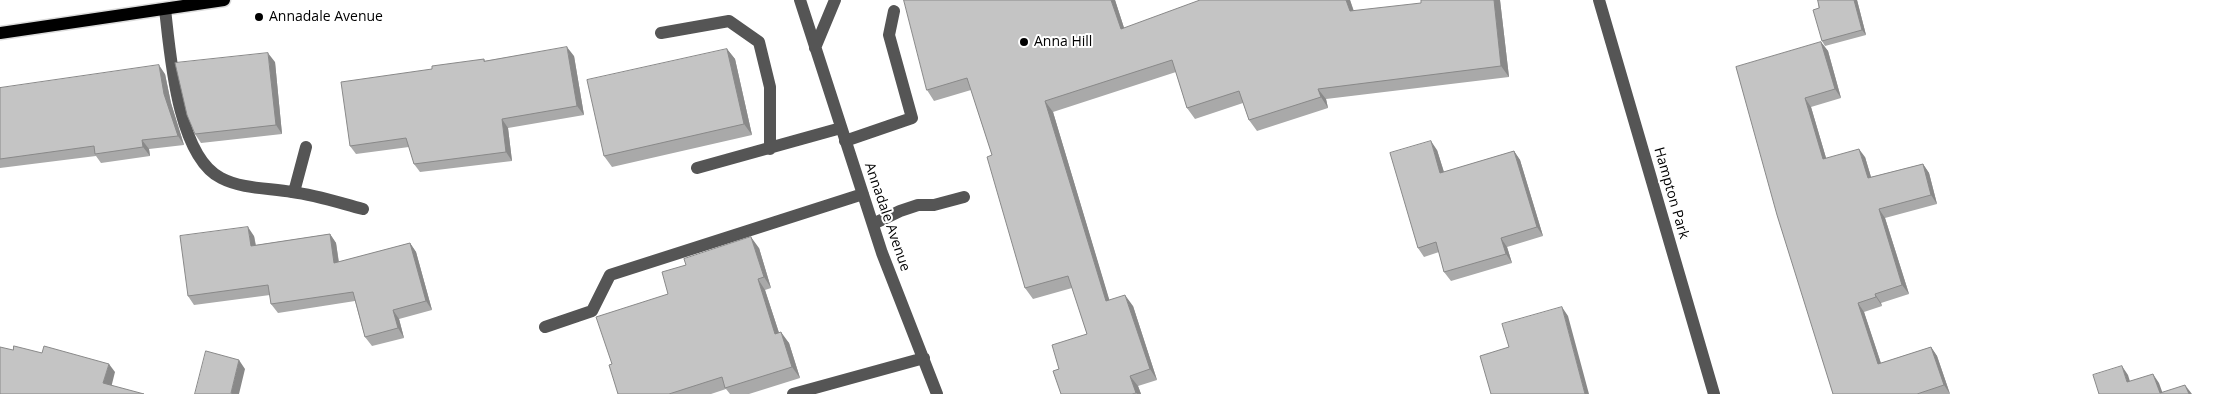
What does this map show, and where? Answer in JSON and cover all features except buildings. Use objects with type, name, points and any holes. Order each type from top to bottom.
[{"type":"main road","points":[[0,33],[224,0]]},
{"type":"street","name":"Annadale Avenue","points":[[800,0],[872,224],[937,394]]},
{"type":"street","points":[[815,48],[835,0]]},
{"type":"street","name":"Hampton Park","points":[[1599,0],[1714,394]]},
{"type":"street","points":[[165,9],[175,89],[193,146],[207,167],[221,178],[245,186],[294,192],[363,208]]},
{"type":"street","points":[[845,141],[912,118],[889,35],[894,10]]},
{"type":"street","points":[[661,33],[729,21],[759,42],[770,87],[770,149]]},
{"type":"street","points":[[697,168],[840,128]]},
{"type":"street","points":[[294,192],[306,148]]},
{"type":"street","points":[[545,327],[592,311],[610,275],[863,194]]},
{"type":"street","points":[[872,224],[918,205],[934,205],[964,197]]},
{"type":"street","points":[[793,394],[924,358]]},
{"type":"place","name":"Annadale Avenue","points":[[259,17]]},
{"type":"place","name":"Anna Hill","points":[[1024,42]]}]
